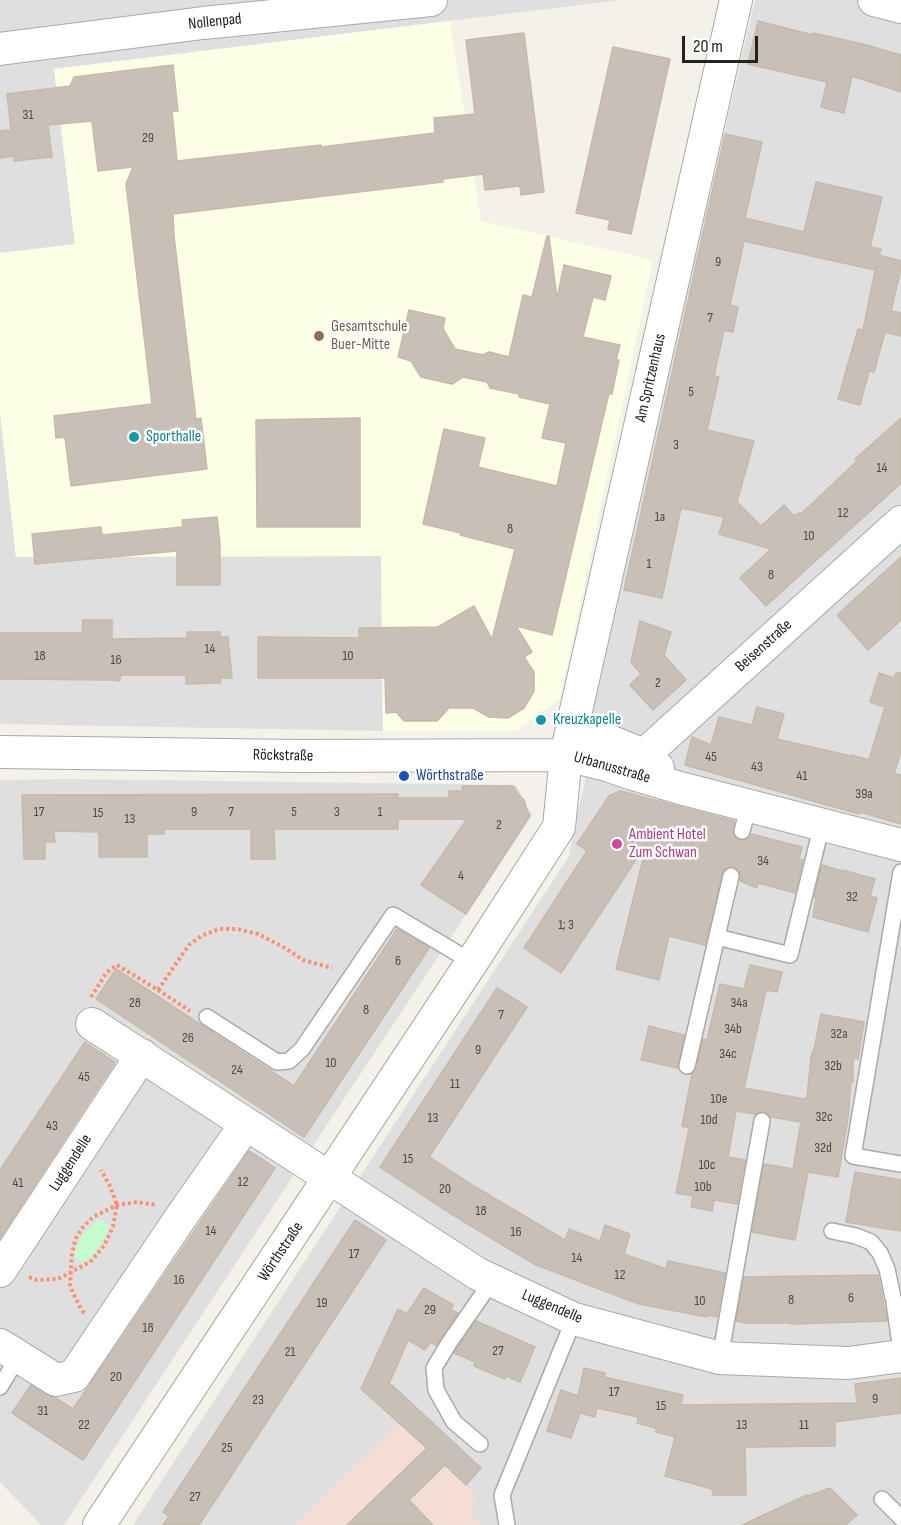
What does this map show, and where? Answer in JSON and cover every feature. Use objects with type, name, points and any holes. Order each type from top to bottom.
[{"type":"street","name":"Nollenpad","points":[[0,49],[202,12],[431,0]]},
{"type":"street","name":"Am Spritzenhaus","points":[[566,755],[736,0]]},
{"type":"street","points":[[874,0],[901,7]]},
{"type":"street","name":"Beisenstraße","points":[[640,765],[901,522]]},
{"type":"street","name":"Röckstraße","points":[[0,752],[300,756],[566,755]]},
{"type":"street","name":"Urbanusstraße","points":[[566,755],[607,765],[640,765],[680,788],[746,818],[822,824],[901,845]]},
{"type":"street","name":"Wörthstraße","points":[[99,1525],[472,962],[558,828],[566,755]]},
{"type":"street","name":"Luggendelle","points":[[92,1024],[478,1274],[574,1319],[720,1358],[848,1363],[901,1356]]},
{"type":"street","name":"Luggendelle","points":[[2,1268],[142,1055]]},
{"type":"street","points":[[9,1351],[56,1380],[74,1376],[246,1124]]},
{"type":"lane","points":[[717,937],[790,955],[822,824]]},
{"type":"lane","points":[[901,872],[853,1156],[901,1164]]},
{"type":"lane","points":[[687,1066],[730,876]]},
{"type":"lane","points":[[207,1017],[277,1062],[289,1061],[302,1049],[393,915],[472,962]]},
{"type":"lane","points":[[720,1358],[762,1121]]},
{"type":"lane","points":[[832,1231],[871,1242],[880,1253],[887,1269],[901,1351]]},
{"type":"lane","points":[[480,1444],[454,1422],[436,1390],[434,1368],[492,1281]]},
{"type":"lane","points":[[507,1525],[502,1495],[574,1319]]},
{"type":"lane","points":[[0,1387],[9,1351]]},
{"type":"lane","points":[[882,1500],[901,1518]]},
{"type":"path","points":[[158,990],[189,945],[201,936],[219,928],[258,934],[303,960],[353,974]]},
{"type":"path","points":[[92,1024],[83,1013],[107,972],[117,965],[199,1017],[207,1017]]},
{"type":"path","points":[[2,1268],[37,1280],[58,1278],[90,1262],[104,1246],[113,1227],[117,1205],[101,1171],[79,1150]]},
{"type":"path","points":[[104,1332],[81,1310],[70,1284],[72,1253],[76,1238],[83,1227],[93,1217],[117,1205],[137,1202],[168,1209],[181,1217]]},
{"type":"shaded area","points":[[0,0],[621,0],[54,69],[75,245],[0,253]]},
{"type":"shaded area","points":[[755,0],[901,0],[901,1525],[482,1525],[399,1423],[295,1525],[133,1525],[569,856],[585,783],[589,716]]},
{"type":"shaded area","name":"Gesamtschule Buer-Mitte","points":[[450,21],[481,221],[653,260],[560,699],[516,731],[383,731],[381,556],[16,557],[0,412],[0,253],[75,244],[54,69]]},
{"type":"shaded area","points":[[0,412],[16,557],[381,556],[383,731],[0,724]]},
{"type":"shaded area","points":[[0,780],[516,785],[532,815],[64,1525],[41,1525],[0,1482]]},
{"type":"shaded area","points":[[399,1423],[476,1496],[471,1514],[482,1525],[295,1525]]},
{"type":"green space","points":[[99,1219],[109,1225],[106,1236],[93,1255],[84,1263],[74,1257],[77,1246],[83,1235]]},
{"type":"building","points":[[758,21],[813,35],[813,33],[863,44],[901,55],[901,92],[852,76],[844,113],[821,107],[827,82],[748,64]]},
{"type":"building","points":[[524,33],[544,192],[521,195],[520,186],[485,190],[483,174],[443,179],[443,182],[173,214],[196,419],[201,418],[207,469],[71,486],[65,437],[56,438],[54,416],[152,404],[126,184],[133,167],[98,171],[92,121],[48,125],[52,157],[14,161],[14,156],[0,158],[0,131],[11,130],[7,94],[70,86],[74,77],[173,65],[178,111],[172,111],[177,161],[321,145],[321,147],[435,133],[434,118],[475,114],[466,40]]},
{"type":"building","points":[[613,47],[670,59],[631,234],[608,229],[610,220],[576,213]]},
{"type":"building","points":[[725,134],[762,142],[745,218],[804,232],[816,182],[882,197],[870,247],[881,249],[879,255],[901,261],[891,311],[901,313],[901,336],[885,332],[874,372],[869,371],[860,405],[838,399],[858,329],[863,330],[876,266],[875,270],[744,241],[730,305],[738,307],[733,332],[724,330],[714,376],[719,377],[707,430],[754,441],[737,502],[761,526],[784,505],[794,516],[801,514],[857,461],[855,459],[901,418],[901,483],[766,606],[740,578],[771,549],[719,534],[724,517],[681,508],[662,598],[624,590]]},
{"type":"building","points":[[547,236],[549,236],[557,298],[564,265],[611,276],[605,300],[593,297],[583,337],[620,345],[612,394],[609,393],[552,635],[516,626],[532,652],[524,657],[534,672],[534,691],[524,708],[508,718],[489,717],[473,708],[449,708],[437,721],[404,721],[396,712],[386,713],[385,678],[258,678],[258,637],[359,638],[359,628],[438,627],[474,606],[492,639],[515,549],[423,524],[444,429],[485,438],[478,467],[557,486],[566,443],[542,438],[550,404],[490,388],[487,382],[463,377],[452,384],[421,377],[411,361],[398,357],[409,310],[445,318],[443,329],[455,349],[483,355],[489,352],[509,357],[523,295],[532,297]]},
{"type":"building","points":[[360,418],[360,527],[257,527],[256,420]]},
{"type":"building","points":[[217,517],[220,544],[220,585],[177,585],[177,551],[35,564],[32,534],[101,527],[102,535],[183,527],[182,520]]},
{"type":"building","points":[[901,557],[901,620],[868,650],[837,615]]},
{"type":"building","points":[[83,620],[112,620],[112,639],[187,638],[187,632],[220,632],[220,637],[228,637],[232,678],[221,678],[220,683],[186,684],[186,675],[121,675],[119,681],[0,679],[0,633],[82,633]]},
{"type":"building","points":[[640,621],[671,632],[664,655],[686,680],[653,710],[630,685],[641,674],[631,662]]},
{"type":"building","points":[[879,673],[894,678],[896,673],[901,673],[901,751],[894,774],[901,775],[901,824],[685,765],[692,737],[711,745],[719,717],[752,725],[757,707],[784,714],[777,739],[869,760],[885,707],[870,702]]},
{"type":"building","points":[[462,786],[513,786],[524,800],[530,816],[466,914],[421,885],[467,819],[398,819],[398,829],[274,829],[275,859],[251,859],[251,829],[164,829],[164,834],[147,834],[147,857],[99,857],[99,832],[54,831],[55,842],[45,842],[45,859],[24,859],[22,795],[398,794],[398,798],[449,798],[449,791],[463,791]]},
{"type":"building","points":[[620,791],[734,821],[733,833],[739,840],[745,840],[751,834],[802,847],[799,859],[803,860],[795,893],[758,883],[757,888],[740,881],[737,869],[733,866],[728,867],[722,874],[705,945],[669,936],[659,980],[616,969],[647,843],[561,973],[524,948],[587,851],[577,844],[609,796]]},
{"type":"building","points":[[822,865],[875,879],[870,896],[877,898],[868,932],[813,917],[816,898],[814,897]]},
{"type":"building","points":[[397,929],[429,948],[304,1137],[96,999],[116,969],[294,1086]]},
{"type":"building","points":[[750,965],[782,972],[777,992],[766,990],[744,1088],[807,1098],[811,1057],[821,1014],[864,1022],[858,1059],[853,1058],[853,1082],[851,1082],[848,1118],[838,1177],[808,1172],[795,1240],[752,1232],[764,1164],[793,1169],[801,1122],[771,1117],[764,1112],[755,1114],[736,1111],[728,1157],[745,1160],[737,1204],[714,1200],[712,1211],[691,1207],[693,1196],[676,1193],[689,1128],[682,1126],[692,1074],[696,1068],[703,1039],[707,1040],[720,984],[744,989]]},
{"type":"building","points":[[497,988],[527,1007],[429,1157],[565,1240],[569,1229],[600,1241],[605,1225],[630,1234],[624,1254],[666,1269],[668,1261],[725,1273],[717,1317],[639,1304],[536,1265],[453,1215],[380,1167]]},
{"type":"building","points":[[649,1026],[684,1035],[678,1068],[641,1060]]},
{"type":"building","points":[[85,1042],[115,1062],[0,1238],[0,1170]]},
{"type":"building","points":[[249,1151],[275,1168],[83,1460],[12,1413],[31,1385],[73,1409]]},
{"type":"building","points":[[855,1172],[901,1180],[901,1231],[846,1222]]},
{"type":"building","points":[[355,1220],[386,1240],[199,1525],[163,1525],[169,1516],[163,1512]]},
{"type":"building","points":[[878,1275],[887,1321],[791,1324],[736,1321],[744,1277]]},
{"type":"building","points":[[424,1288],[453,1305],[451,1310],[458,1313],[436,1345],[430,1342],[425,1350],[408,1340],[389,1384],[481,1468],[466,1485],[445,1465],[409,1500],[433,1525],[347,1525],[427,1448],[361,1389],[398,1309],[407,1314]]},
{"type":"building","points":[[476,1321],[535,1347],[520,1382],[506,1376],[505,1379],[474,1366],[475,1362],[454,1353]]},
{"type":"building","points":[[584,1368],[605,1373],[604,1377],[683,1395],[681,1405],[857,1403],[855,1384],[901,1378],[901,1413],[835,1422],[835,1446],[745,1447],[746,1495],[713,1495],[712,1489],[665,1476],[675,1437],[656,1432],[656,1428],[637,1423],[638,1417],[597,1408],[595,1417],[580,1413],[571,1438],[547,1431],[561,1390],[578,1396]]},
{"type":"building","points":[[830,1488],[857,1515],[846,1525],[742,1525],[807,1495]]},
{"type":"place","name":"Gesamtschule Buer-Mitte","points":[[319,336]]},
{"type":"place","name":"Sporthalle","points":[[134,437]]},
{"type":"place","name":"Kreuzkapelle","points":[[541,720]]},
{"type":"place","name":"Wörthstraße","points":[[404,776]]},
{"type":"place","name":"Ambient Hotel Zum Schwan","points":[[617,844]]}]
